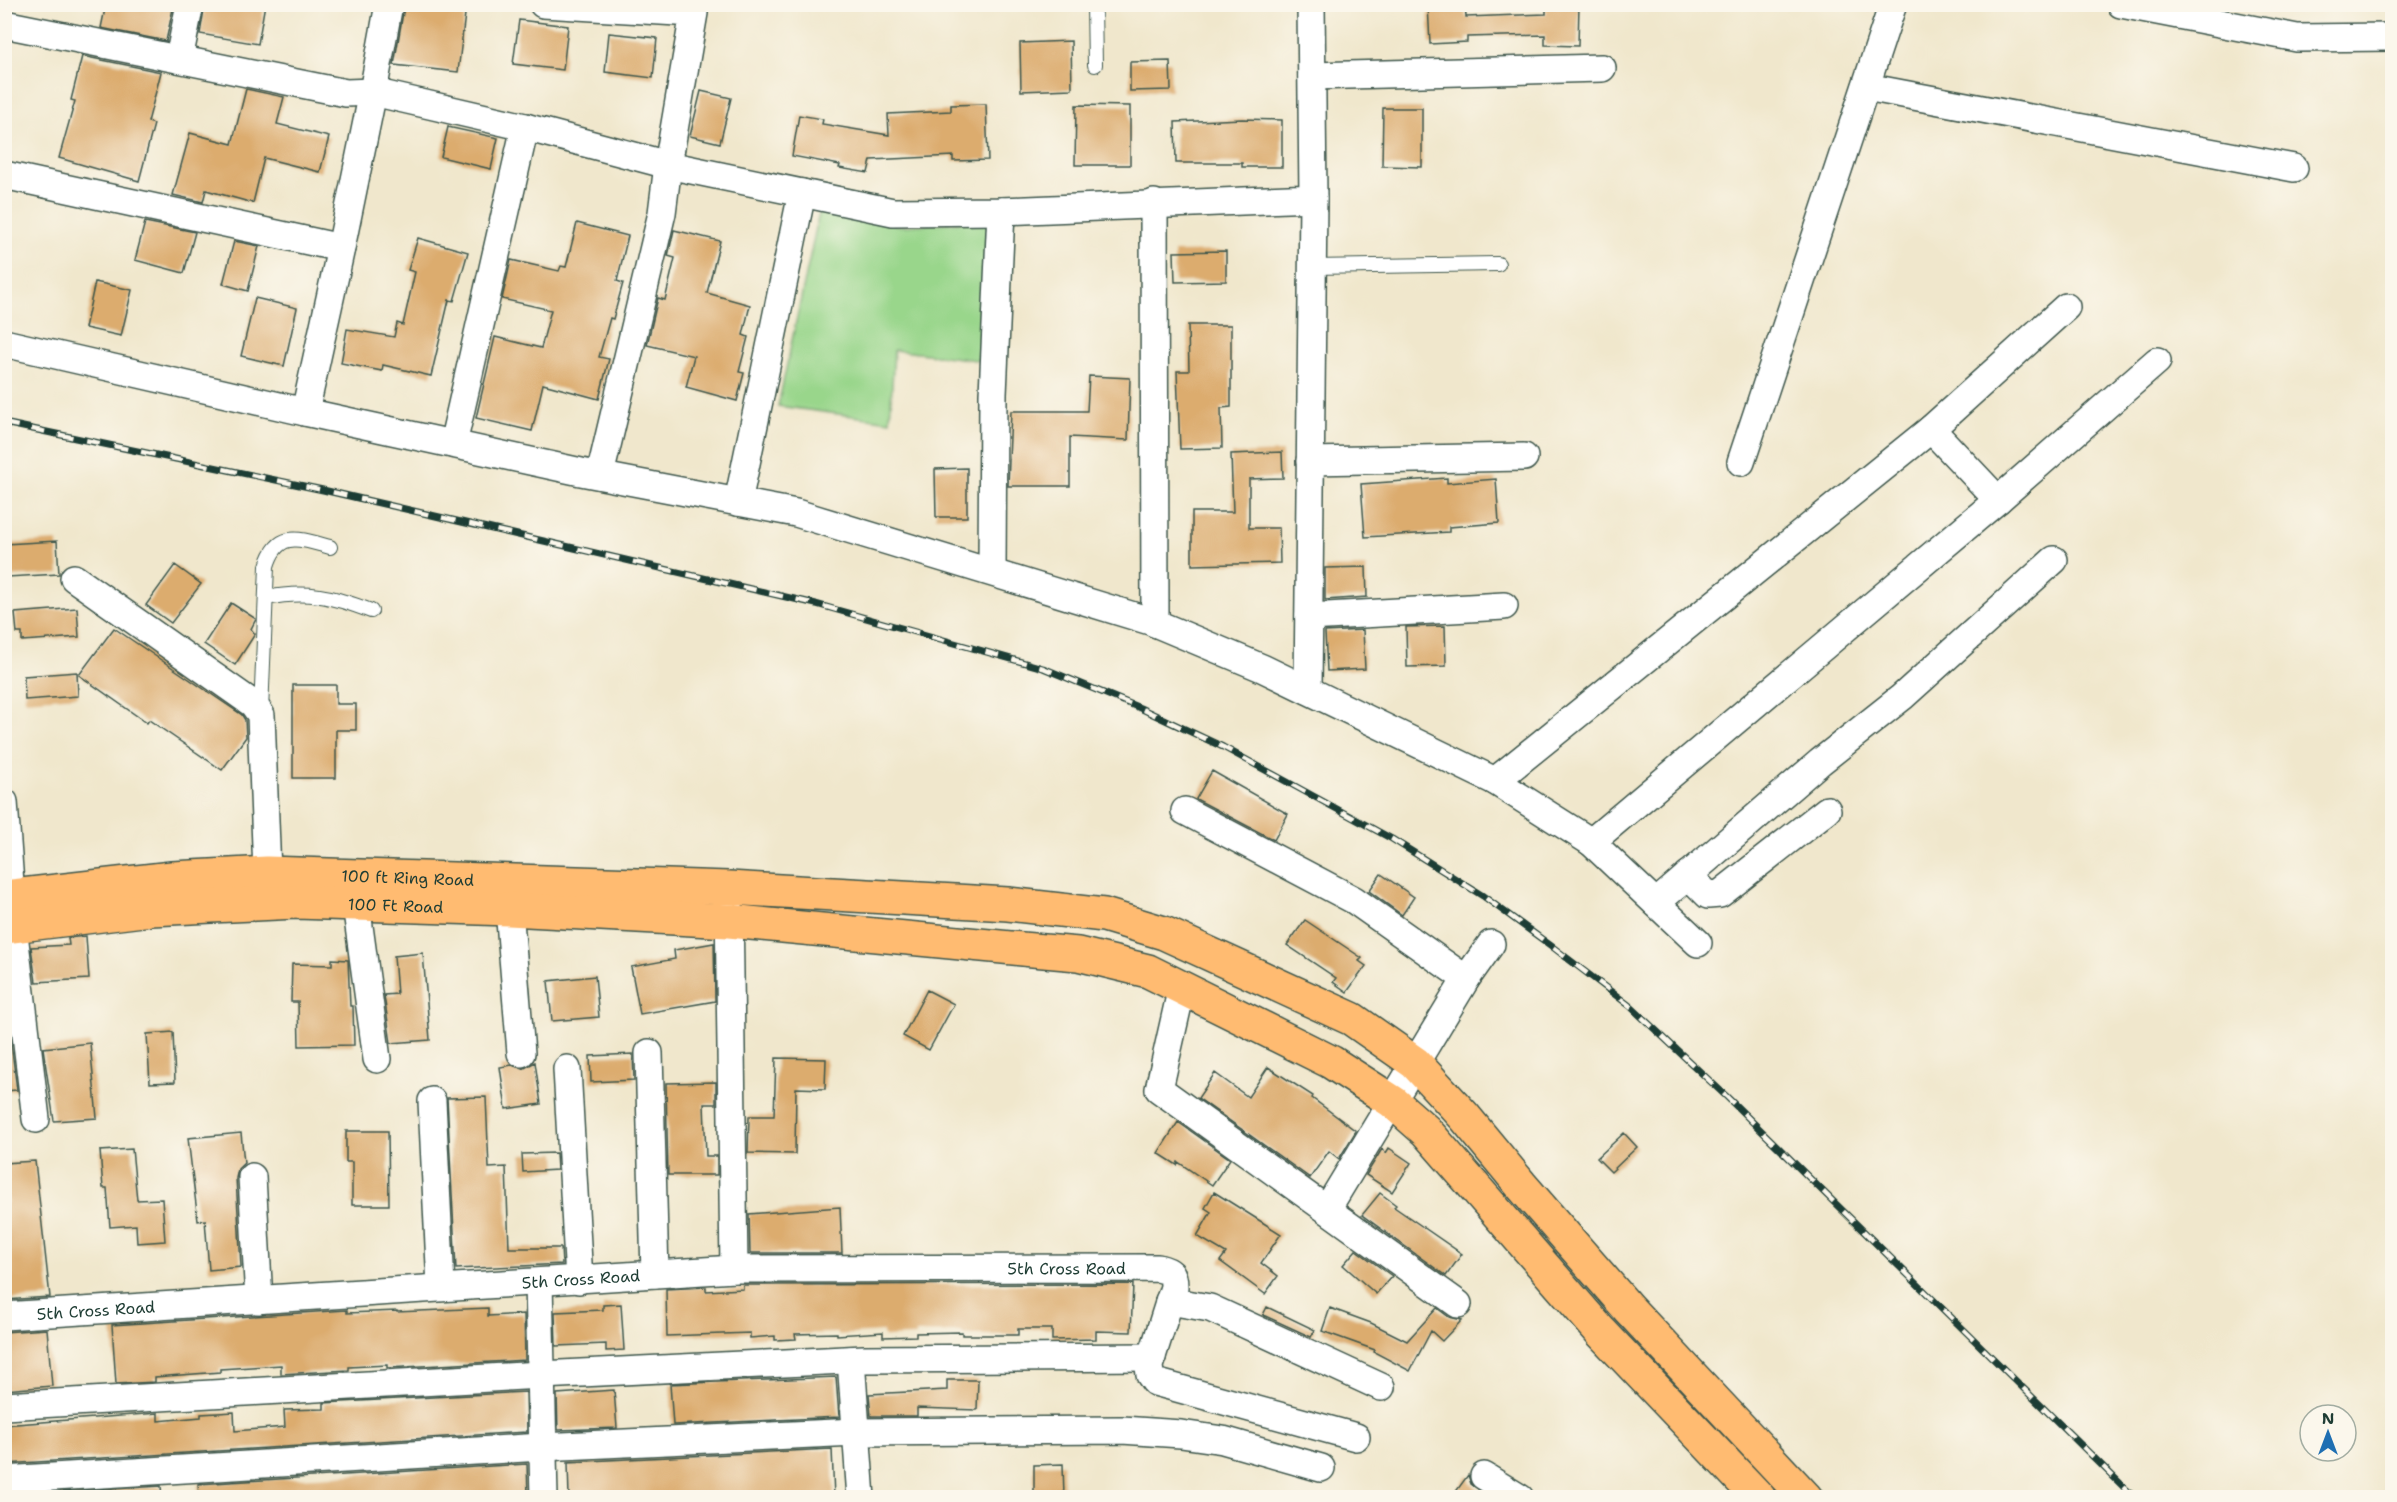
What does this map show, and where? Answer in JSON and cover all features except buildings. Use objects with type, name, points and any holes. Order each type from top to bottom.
[{"type":"main road","name":"100 ft Ring Road","points":[[8,911],[172,878],[267,873],[811,891],[1008,904],[1104,915],[1164,933],[1352,1019],[1415,1063],[1464,1116],[1628,1308],[1806,1497]]},
{"type":"main road","name":"100 Ft Road","points":[[8,911],[151,909],[296,902],[509,909],[729,921],[1078,954],[1148,971],[1331,1062],[1393,1102],[1425,1131],[1601,1332],[1759,1497]]},
{"type":"street","points":[[179,59],[190,4]]},
{"type":"street","points":[[305,411],[374,92],[389,4]]},
{"type":"street","points":[[543,4],[694,13],[662,213],[600,475]]},
{"type":"street","points":[[1308,690],[1313,198],[1311,4]]},
{"type":"street","points":[[1741,462],[1893,4]]},
{"type":"street","points":[[2121,4],[2297,38],[2387,33]]},
{"type":"street","points":[[20,19],[179,59],[346,93],[374,92],[525,127],[668,165],[893,212],[1001,211],[1313,198]]},
{"type":"street","points":[[1312,76],[1602,68]]},
{"type":"street","points":[[1866,87],[2294,168]]},
{"type":"street","points":[[453,444],[525,127]]},
{"type":"street","points":[[4,175],[341,248]]},
{"type":"street","points":[[738,502],[802,193]]},
{"type":"street","points":[[1154,203],[1155,623]]},
{"type":"street","points":[[992,572],[993,394],[1001,211]]},
{"type":"street","points":[[1495,781],[1931,429],[2066,307]]},
{"type":"street","points":[[4,343],[453,444],[796,513],[1155,623],[1308,690],[1495,781],[1591,842],[1698,943]]},
{"type":"street","points":[[1591,842],[1998,500],[2157,361]]},
{"type":"street","points":[[1931,429],[1998,500]]},
{"type":"street","points":[[1310,461],[1524,457]]},
{"type":"street","points":[[1656,903],[1820,762],[1902,697],[2054,560]]},
{"type":"street","points":[[74,578],[253,704],[261,715],[267,873]]},
{"type":"street","points":[[1309,617],[1504,606]]},
{"type":"street","points":[[4,802],[8,911],[36,1119]]},
{"type":"street","points":[[1688,875],[1708,895],[1720,894],[1827,810]]},
{"type":"street","points":[[1185,811],[1354,900],[1466,979]]},
{"type":"street","points":[[729,888],[734,1269]]},
{"type":"street","points":[[356,904],[377,1059]]},
{"type":"street","points":[[509,909],[521,1053]]},
{"type":"street","points":[[1327,1209],[1466,979],[1491,944]]},
{"type":"street","points":[[1182,987],[1159,1089],[1458,1304]]},
{"type":"street","points":[[650,1053],[655,1274]]},
{"type":"street","points":[[567,1069],[579,1280]]},
{"type":"street","points":[[432,1101],[441,1287]]},
{"type":"street","points":[[252,1177],[259,1299]]},
{"type":"street","name":"5th Cross Road","points":[[4,1316],[734,1269],[1158,1269],[1170,1271],[1174,1275],[1174,1287],[1169,1301]]},
{"type":"street","points":[[539,1282],[544,1497]]},
{"type":"street","points":[[1356,1437],[1155,1382],[1149,1374],[1169,1301],[1210,1308],[1381,1388]]},
{"type":"street","points":[[4,1406],[541,1375],[851,1360],[1152,1357]]},
{"type":"street","points":[[851,1360],[861,1497]]},
{"type":"street","points":[[4,1480],[542,1447],[856,1432],[1122,1430],[1180,1434],[1223,1440],[1321,1468]]},
{"type":"street","points":[[1484,1476],[1520,1497]]},
{"type":"lane","points":[[1094,4],[1095,65]]},
{"type":"lane","points":[[1312,267],[1498,264]]},
{"type":"lane","points":[[261,715],[267,566],[271,551],[283,541],[301,539],[330,547]]},
{"type":"lane","points":[[266,598],[290,594],[314,594],[342,600],[371,611]]},
{"type":"green space","points":[[820,209],[902,226],[989,220],[984,361],[894,350],[890,421],[778,406]]},
{"type":"railway","points":[[4,423],[323,490],[816,604],[1043,668],[1140,708],[1223,747],[1392,839],[1483,896],[1630,1006],[1726,1096],[2135,1498]]}]
